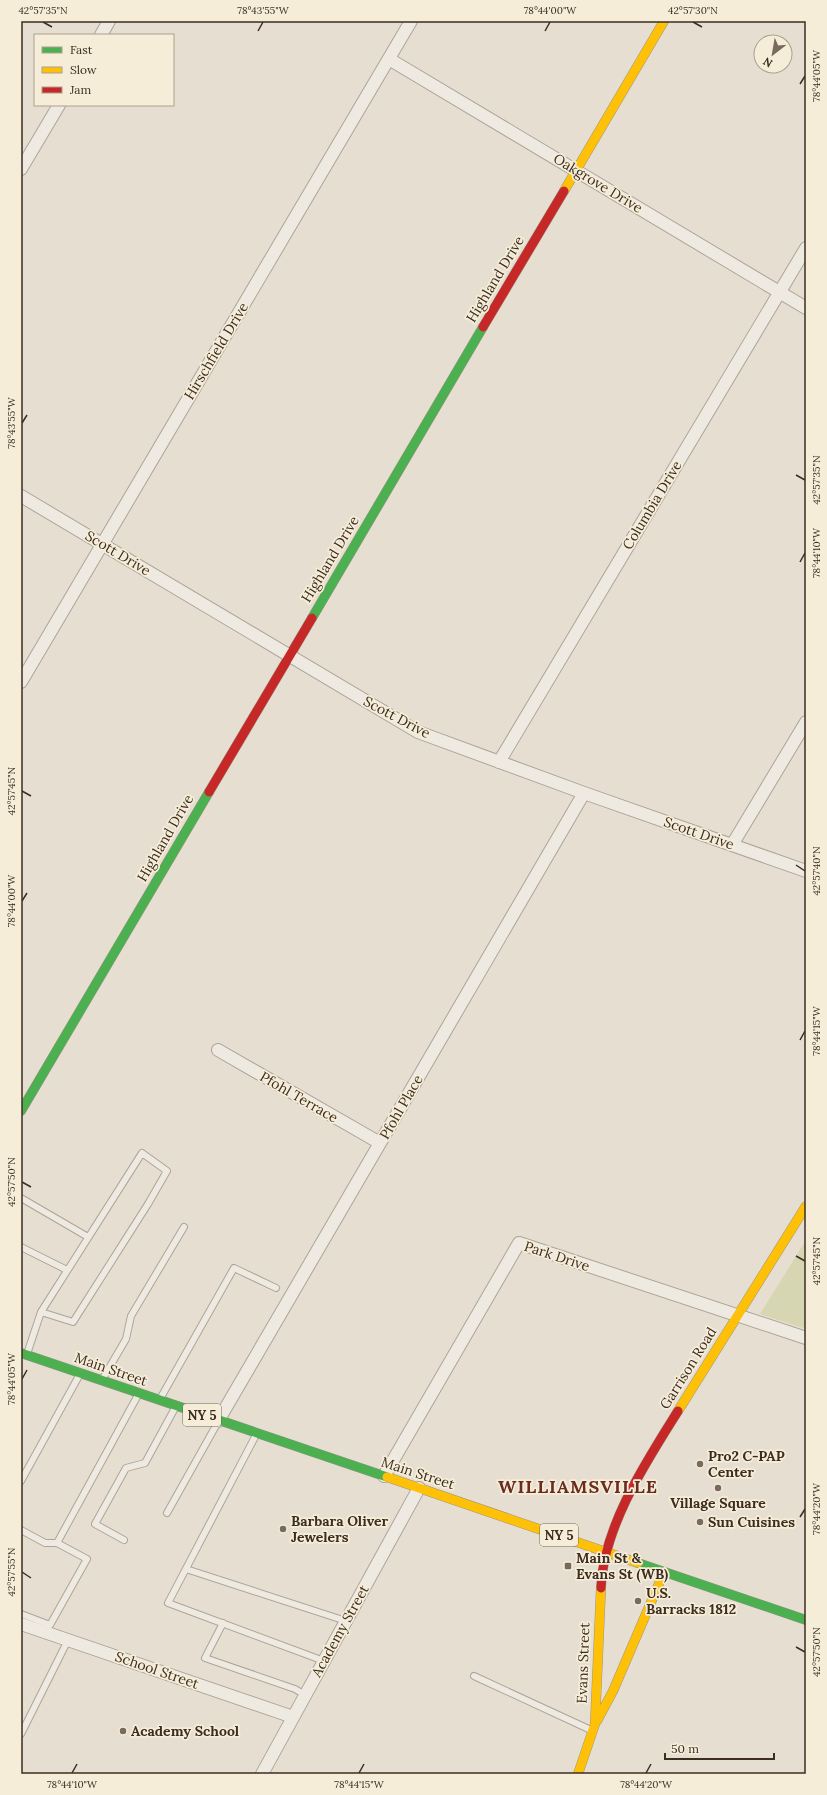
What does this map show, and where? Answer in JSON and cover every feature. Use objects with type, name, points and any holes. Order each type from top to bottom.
[{"type":"street","points":[[102,34],[109,21]]},
{"type":"street","name":"Hirschfield Drive","points":[[21,682],[412,21]]},
{"type":"street","name":"Highland Drive","points":[[21,1111],[664,21]]},
{"type":"street","name":"Oakgrove Drive","points":[[389,59],[576,169],[806,308]]},
{"type":"street","points":[[21,168],[58,106]]},
{"type":"street","name":"Columbia Drive","points":[[499,762],[806,248]]},
{"type":"street","name":"Scott Drive","points":[[21,496],[418,732],[584,793],[806,871]]},
{"type":"street","points":[[732,845],[806,722]]},
{"type":"street","name":"Pfohl Place","points":[[218,1421],[584,793]]},
{"type":"street","name":"Pfohl Terrace","points":[[218,1050],[380,1143]]},
{"type":"street","name":"Garrison Road","points":[[606,1551],[614,1527],[647,1461],[806,1206]]},
{"type":"street","name":"Park Drive","points":[[384,1476],[518,1243],[806,1338]]},
{"type":"street","name":"Main Street","points":[[24,1354],[806,1620]]},
{"type":"street","name":"Academy Street","points":[[262,1774],[419,1488]]},
{"type":"street","name":"Evans Street","points":[[578,1774],[594,1727],[601,1584],[606,1551]]},
{"type":"street","points":[[594,1727],[613,1691],[664,1572]]},
{"type":"street","name":"School Street","points":[[21,1624],[293,1717]]},
{"type":"lane","points":[[24,1354],[41,1312],[142,1153],[167,1171],[74,1322],[41,1312]]},
{"type":"lane","points":[[21,1198],[88,1238]]},
{"type":"lane","points":[[102,1381],[126,1339],[131,1316],[184,1227]]},
{"type":"lane","points":[[21,1247],[67,1270]]},
{"type":"lane","points":[[159,1400],[234,1268],[276,1288]]},
{"type":"lane","points":[[21,1481],[80,1373]]},
{"type":"lane","points":[[57,1543],[139,1394]]},
{"type":"lane","points":[[124,1540],[95,1524],[126,1468],[145,1463],[176,1406]]},
{"type":"lane","points":[[167,1513],[218,1421]]},
{"type":"lane","points":[[257,1434],[168,1603],[324,1661]]},
{"type":"lane","points":[[21,1530],[45,1543],[57,1543],[87,1559],[50,1625],[21,1614]]},
{"type":"lane","points":[[186,1569],[346,1621]]},
{"type":"lane","points":[[223,1624],[205,1658],[295,1689],[305,1695]]},
{"type":"lane","points":[[21,1734],[68,1640]]},
{"type":"lane","points":[[474,1676],[594,1727]]},
{"type":"green space","points":[[806,1240],[806,1329],[760,1314]]},
{"type":"traffic: fast","points":[[312,618],[483,327]]},
{"type":"traffic: fast","points":[[21,1111],[209,792]]},
{"type":"traffic: fast","points":[[21,1353],[387,1477]]},
{"type":"traffic: fast","points":[[638,1563],[806,1620]]},
{"type":"traffic: slow","points":[[564,191],[664,21]]},
{"type":"traffic: slow","points":[[678,1411],[806,1206]]},
{"type":"traffic: slow","points":[[387,1477],[638,1563]]},
{"type":"traffic: slow","points":[[597,1721],[613,1691],[664,1572]]},
{"type":"traffic: slow","points":[[578,1774],[595,1724],[601,1588]]},
{"type":"traffic: jam","points":[[483,327],[564,191]]},
{"type":"traffic: jam","points":[[209,792],[312,618]]},
{"type":"traffic: jam","points":[[601,1588],[609,1542],[628,1496],[640,1473],[678,1411]]},
{"type":"place","name":"Pro2 C-PAP Center","points":[[700,1464]]},
{"type":"place","name":"Village Square","points":[[718,1488]]},
{"type":"place","name":"Sun Cuisines","points":[[700,1522]]},
{"type":"place","name":"Barbara Oliver Jewelers","points":[[283,1529]]},
{"type":"place","name":"Main St & Evans St (WB)","points":[[568,1566]]},
{"type":"place","name":"U.S. Barracks 1812","points":[[638,1601]]},
{"type":"place","name":"Academy School","points":[[123,1731]]},
{"type":"district","name":"WILLIAMSVILLE","points":[[578,1486]]}]
